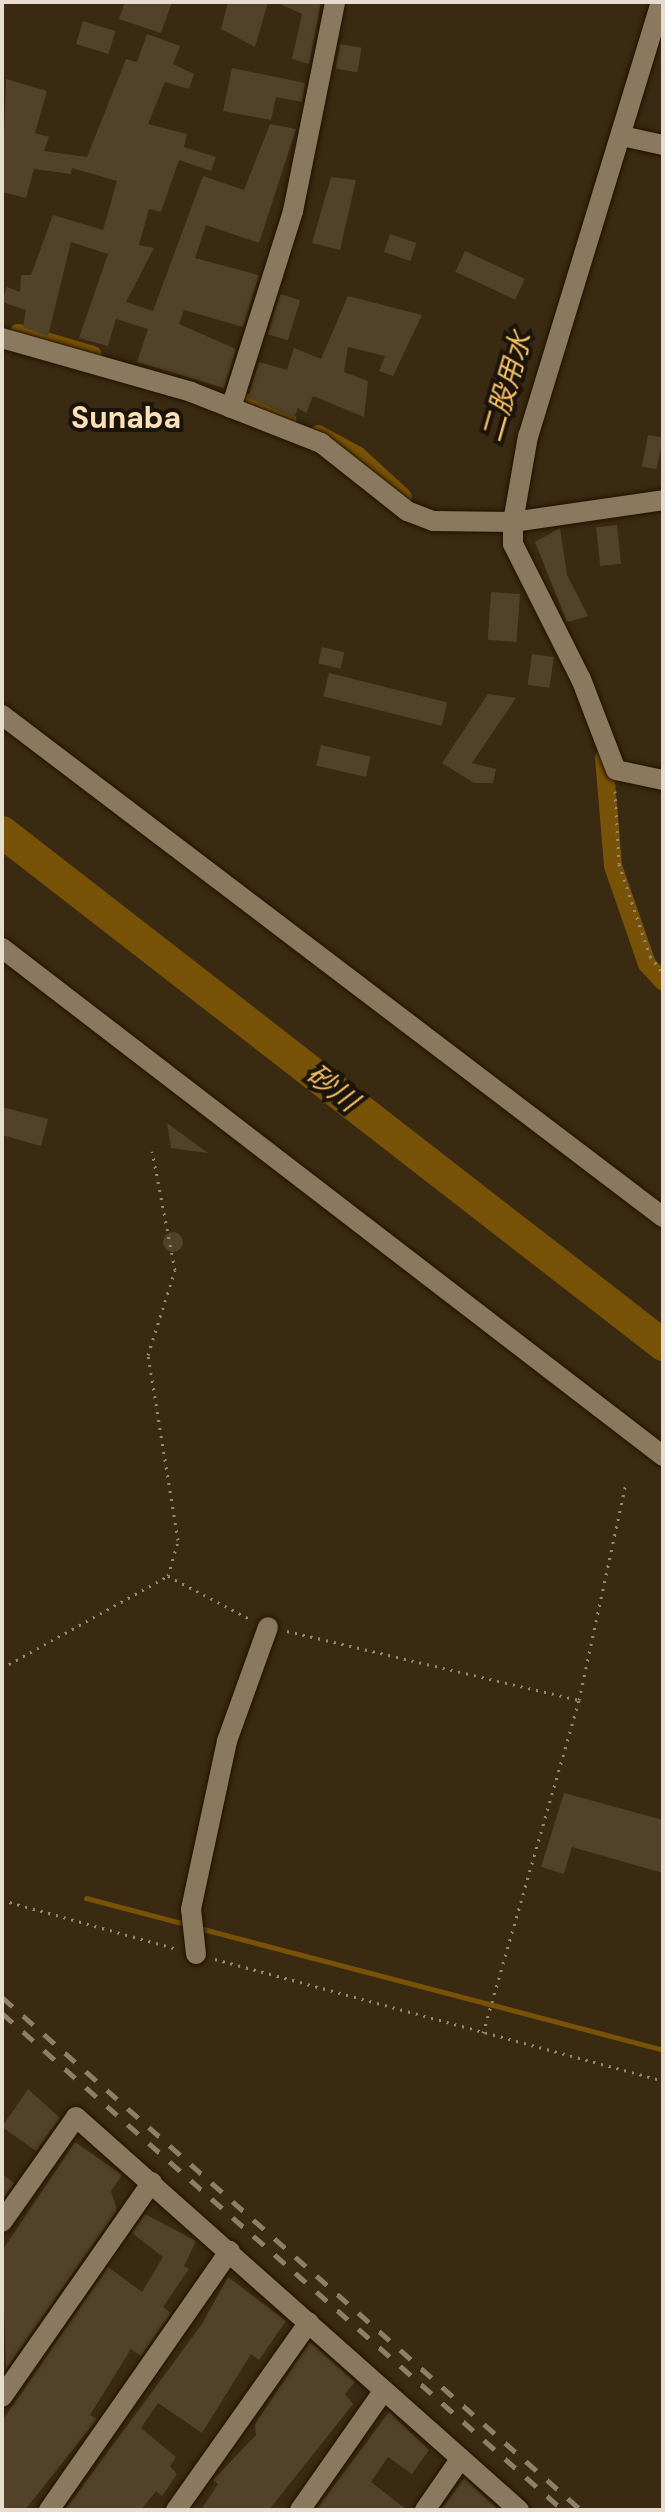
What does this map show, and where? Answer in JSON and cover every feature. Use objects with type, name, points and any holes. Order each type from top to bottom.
[{"type":"street","points":[[231,408],[293,211],[335,2]]},
{"type":"street","points":[[661,2],[528,436],[513,522],[513,544],[581,679],[616,770],[663,780]]},
{"type":"street","points":[[622,136],[663,145]]},
{"type":"street","points":[[2,338],[231,408],[321,443],[407,511],[433,521],[513,522],[663,500]]},
{"type":"street","points":[[2,715],[663,1217]]},
{"type":"street","points":[[2,948],[663,1456]]},
{"type":"street","points":[[196,1954],[191,1909],[227,1741],[268,1627]]},
{"type":"street","points":[[2,2222],[76,2117],[519,2510]]},
{"type":"street","points":[[2,2397],[152,2182]]},
{"type":"street","points":[[49,2510],[230,2251]]},
{"type":"street","points":[[176,2510],[309,2322]]},
{"type":"street","points":[[300,2510],[384,2390]]},
{"type":"street","points":[[425,2510],[461,2458]]},
{"type":"path","points":[[616,770],[619,864],[650,956],[663,973]]},
{"type":"path","points":[[2,1668],[168,1576],[178,1540],[148,1355],[175,1270],[152,1151]]},
{"type":"path","points":[[483,2033],[579,1700],[626,1483]]},
{"type":"path","points":[[168,1576],[268,1627],[579,1700]]},
{"type":"path","points":[[2,1900],[663,2081]]},
{"type":"building","points":[[125,2],[172,2],[161,33],[119,19]]},
{"type":"building","points":[[228,2],[268,2],[255,47],[221,29]]},
{"type":"building","points":[[276,2],[321,2],[309,64],[292,59],[302,14]]},
{"type":"building","points":[[83,21],[116,31],[108,54],[76,44]]},
{"type":"building","points":[[147,34],[180,46],[173,64],[194,74],[189,89],[165,82],[148,124],[187,134],[184,147],[216,157],[211,171],[179,160],[161,212],[149,209],[139,245],[154,248],[126,302],[153,311],[203,176],[244,190],[270,124],[296,129],[259,243],[206,225],[195,258],[259,275],[243,327],[184,310],[179,324],[236,349],[224,388],[137,362],[148,329],[116,319],[108,346],[79,338],[108,254],[71,242],[48,336],[23,327],[26,310],[2,302],[7,287],[20,292],[21,275],[31,275],[53,215],[103,230],[117,181],[72,168],[71,174],[34,169],[26,198],[2,192],[6,79],[47,91],[35,133],[49,137],[44,151],[87,157],[126,59],[137,62]]},
{"type":"building","points":[[340,44],[362,48],[357,72],[336,69]]},
{"type":"building","points":[[232,68],[305,83],[302,102],[276,97],[271,120],[223,111]]},
{"type":"building","points":[[331,177],[356,180],[340,250],[312,243]]},
{"type":"building","points":[[390,234],[416,243],[410,261],[384,252]]},
{"type":"building","points":[[465,251],[525,279],[515,300],[455,272]]},
{"type":"building","points":[[280,294],[300,300],[288,340],[268,334]]},
{"type":"building","points":[[348,296],[422,315],[393,376],[379,371],[385,356],[348,347],[344,372],[368,381],[364,417],[313,396],[306,413],[298,408],[294,418],[248,398],[259,362],[287,370],[294,348],[321,359]]},
{"type":"building","points":[[648,435],[663,438],[657,469],[642,466]]},
{"type":"building","points":[[617,525],[621,564],[600,566],[596,527]]},
{"type":"building","points":[[560,528],[567,575],[588,616],[567,622],[535,542]]},
{"type":"building","points":[[491,592],[520,594],[517,642],[488,640]]},
{"type":"building","points":[[322,647],[344,652],[341,669],[318,664]]},
{"type":"building","points":[[532,654],[554,657],[549,688],[528,685]]},
{"type":"building","points":[[329,673],[447,703],[442,726],[323,696]]},
{"type":"building","points":[[488,694],[516,698],[472,763],[496,769],[493,783],[474,783],[442,763]]},
{"type":"building","points":[[321,745],[371,756],[366,777],[316,765]]},
{"type":"building","points":[[2,1107],[48,1119],[41,1146],[2,1135]]},
{"type":"building","points":[[167,1123],[208,1153],[171,1148]]},
{"type":"building","points":[[173,1232],[180,1235],[183,1242],[180,1249],[173,1252],[166,1249],[163,1242],[166,1235]]},
{"type":"building","points":[[564,1793],[663,1820],[663,1873],[572,1847],[564,1874],[541,1867]]},
{"type":"building","points":[[28,2089],[60,2118],[36,2151],[2,2127]]},
{"type":"building","points":[[75,2142],[122,2175],[111,2191],[117,2210],[6,2369],[2,2251]]},
{"type":"building","points":[[2,2174],[14,2183],[4,2197],[2,2195]]},
{"type":"building","points":[[145,2214],[196,2241],[184,2266],[189,2269],[163,2307],[171,2313],[141,2356],[131,2349],[90,2415],[97,2419],[25,2510],[2,2510],[2,2421],[108,2267],[142,2292],[163,2257],[132,2233]]},
{"type":"building","points":[[228,2277],[286,2321],[259,2360],[251,2354],[202,2433],[158,2403],[141,2428],[176,2457],[170,2466],[177,2474],[162,2496],[156,2491],[141,2510],[65,2510],[202,2324]]},
{"type":"building","points":[[310,2342],[355,2382],[345,2394],[353,2404],[269,2510],[201,2510],[218,2484],[213,2480],[256,2435],[255,2424]]},
{"type":"building","points":[[389,2412],[429,2450],[412,2474],[388,2457],[371,2482],[407,2510],[316,2510]]},
{"type":"building","points":[[464,2478],[499,2510],[441,2510]]},
{"type":"waterway","name":"二股用水","points":[[18,333],[93,355]]},
{"type":"waterway","name":"二股用水","points":[[248,403],[287,420]]},
{"type":"waterway","name":"二股用水","points":[[318,434],[357,455],[403,497]]},
{"type":"waterway","points":[[604,758],[613,866],[647,964],[663,982]]},
{"type":"waterway","name":"砂川","points":[[2,832],[663,1345]]},
{"type":"waterway","points":[[86,1898],[189,1925]]},
{"type":"waterway","points":[[199,1928],[663,2050]]},
{"type":"railway","points":[[2,1997],[581,2510]]},
{"type":"railway","points":[[2,2013],[563,2510]]},
{"type":"district","name":"Sunaba","points":[[126,418]]}]
